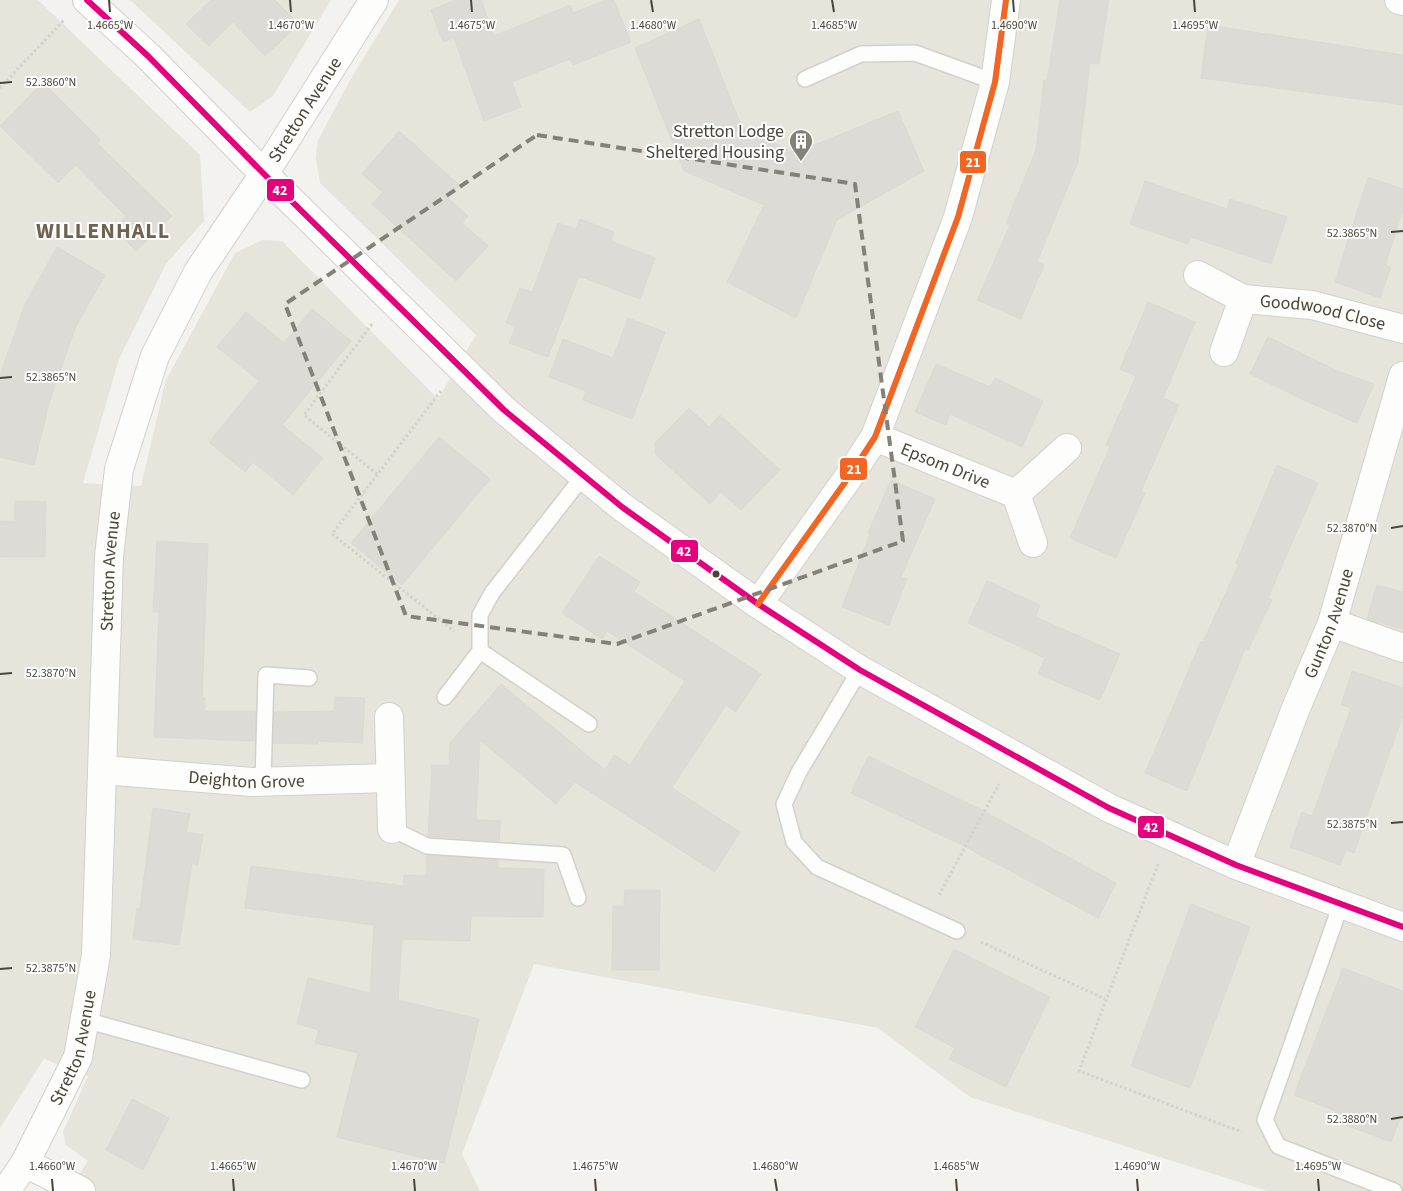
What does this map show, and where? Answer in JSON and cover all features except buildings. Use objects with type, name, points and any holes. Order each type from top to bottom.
[{"type":"street","name":"Stretton Avenue","points":[[6,1191],[25,1163],[78,1058],[96,955],[109,556],[119,469],[156,356],[198,272],[264,174],[374,0]]},
{"type":"street","points":[[758,604],[875,437],[958,217],[995,82],[1006,0]]},
{"type":"street","points":[[78,7],[148,56],[264,174],[504,410],[622,507],[758,604],[860,670],[1108,808],[1236,865],[1403,927]]},
{"type":"street","name":"Goodwood Close","points":[[1198,276],[1243,299],[1312,305],[1403,329]]},
{"type":"street","name":"Goodwood Close","points":[[1224,352],[1243,299]]},
{"type":"street","name":"Gunton Avenue","points":[[1236,865],[1296,708],[1332,623],[1403,376]]},
{"type":"street","name":"Epsom Drive","points":[[875,437],[1016,494]]},
{"type":"street","points":[[1033,544],[1016,494],[1068,448]]},
{"type":"street","points":[[1332,623],[1403,648]]},
{"type":"street","points":[[389,717],[389,778],[392,830]]},
{"type":"street","name":"Deighton Grove","points":[[103,770],[170,777],[263,781],[389,778]]},
{"type":"street","points":[[25,1163],[81,1191]]},
{"type":"lane","points":[[805,79],[861,54],[915,53],[995,82]]},
{"type":"lane","points":[[445,698],[480,651],[480,615],[492,593],[584,475]]},
{"type":"lane","points":[[480,651],[589,724]]},
{"type":"lane","points":[[860,670],[799,772],[784,804],[794,842],[818,867],[957,931]]},
{"type":"lane","points":[[263,781],[266,676],[309,678]]},
{"type":"lane","points":[[392,830],[427,846],[563,855],[578,898]]},
{"type":"lane","points":[[1341,904],[1265,1120],[1278,1146],[1394,1191]]},
{"type":"lane","points":[[85,1020],[302,1080]]},
{"type":"path","points":[[0,88],[78,7]]},
{"type":"path","points":[[377,474],[304,415],[391,300]]},
{"type":"path","points":[[459,367],[332,534],[480,651]]},
{"type":"path","points":[[928,916],[1014,755]]},
{"type":"path","points":[[1169,835],[1079,1071],[1278,1146]]},
{"type":"path","points":[[957,931],[1105,999]]},
{"type":"highlighted area","points":[[537,135],[855,184],[903,541],[617,644],[406,616],[285,304]]},
{"type":"shaded area","points":[[0,0],[38,0],[200,155],[204,221],[166,264],[119,359],[83,483],[141,486],[166,380],[235,253],[262,240],[282,241],[438,399],[476,335],[320,183],[316,158],[318,140],[349,82],[399,0],[1403,0],[1403,1191],[1267,1191],[970,1097],[878,1028],[534,964],[462,1154],[480,1191],[68,1191],[88,1161],[66,1145],[63,1132],[88,1076],[44,1059],[0,1128]]},
{"type":"shaded area","points":[[130,0],[331,0],[273,96],[250,112]]},
{"type":"transit line","name":"42","points":[[87,0],[148,56],[264,174],[504,410],[622,507],[758,604],[860,670],[1109,808],[1236,865],[1403,927]]},
{"type":"transit line","name":"21","points":[[758,604],[875,437],[958,217],[995,82],[1006,0]]},
{"type":"place","name":"Stretton Lodge Sheltered Housing","points":[[801,162]]},
{"type":"district","name":"WILLENHALL","points":[[103,230]]}]
